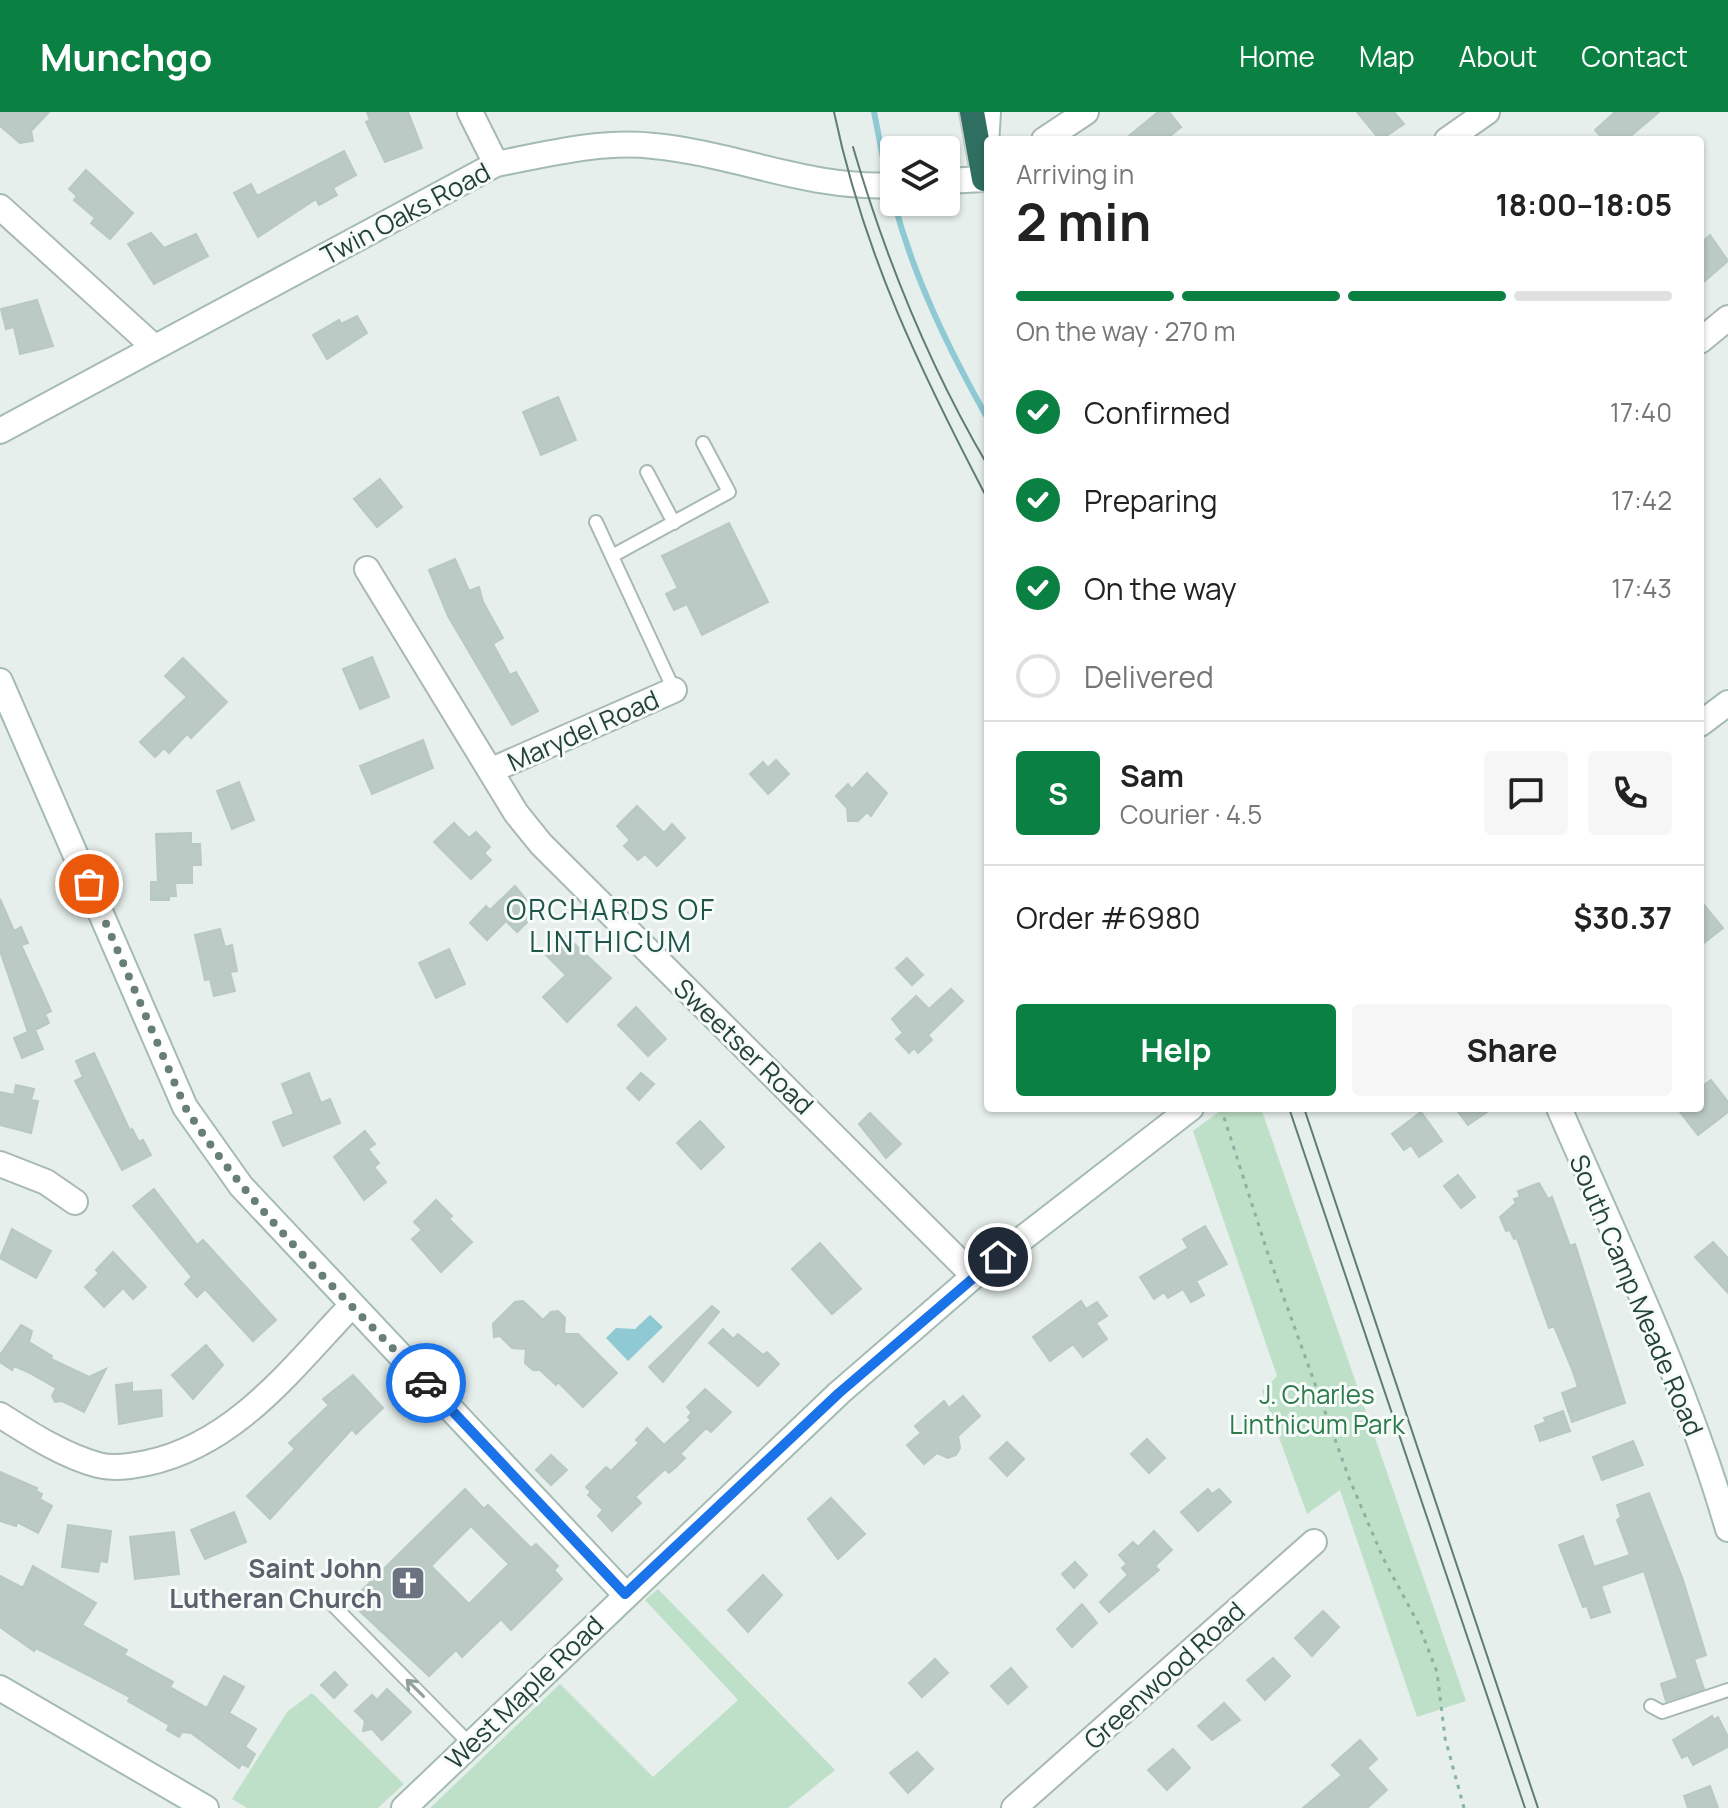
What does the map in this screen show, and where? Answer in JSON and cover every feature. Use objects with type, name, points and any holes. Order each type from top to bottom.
[{"type":"highway","points":[[975,112],[984,165]]},
{"type":"street","points":[[470,112],[496,164]]},
{"type":"street","points":[[988,112],[988,136]]},
{"type":"street","points":[[1453,136],[1487,112]]},
{"type":"street","points":[[1049,136],[1076,115]]},
{"type":"street","name":"Twin Oaks Road","points":[[0,431],[496,164],[582,147],[652,145],[826,183],[880,185]]},
{"type":"street","points":[[960,182],[984,183]]},
{"type":"street","points":[[0,207],[153,346]]},
{"type":"street","points":[[1704,338],[1728,318]]},
{"type":"street","name":"Sweetser Road","points":[[367,569],[516,813],[541,844],[974,1276]]},
{"type":"street","points":[[0,681],[185,1107],[241,1186],[625,1594]]},
{"type":"street","name":"Marydel Road","points":[[492,770],[674,690]]},
{"type":"street","points":[[1704,721],[1728,703]]},
{"type":"street","name":"West Maple Road","points":[[404,1808],[839,1393],[974,1276],[1186,1112]]},
{"type":"street","name":"South Camp Meade Road","points":[[1561,1112],[1657,1334],[1727,1520]]},
{"type":"street","points":[[0,1164],[46,1182],[75,1202]]},
{"type":"street","points":[[0,1415],[43,1442],[100,1466],[136,1466],[174,1457],[203,1445],[268,1394],[352,1305]]},
{"type":"street","name":"Greenwood Road","points":[[1019,1806],[1314,1542]]},
{"type":"street","points":[[0,1688],[206,1808]]},
{"type":"lane","points":[[612,556],[729,492],[703,443]]},
{"type":"lane","points":[[647,472],[674,523]]},
{"type":"lane","points":[[596,522],[674,690]]},
{"type":"lane","points":[[327,1599],[470,1744]]},
{"type":"lane","points":[[1651,1706],[1662,1712],[1728,1690]]},
{"type":"path","points":[[1222,1112],[1268,1254],[1349,1478],[1383,1558],[1418,1623],[1437,1672],[1445,1738],[1464,1808]]},
{"type":"green space","name":"J. Charles Linthicum Park","points":[[1219,1112],[1262,1112],[1466,1701],[1417,1717],[1340,1490],[1307,1514],[1262,1391],[1277,1376],[1193,1131]]},
{"type":"green space","points":[[658,1589],[835,1770],[788,1808],[430,1808],[560,1684],[653,1777],[738,1700],[645,1600]]},
{"type":"green space","points":[[312,1693],[404,1784],[378,1808],[247,1808],[232,1799],[287,1712]]},
{"type":"water","points":[[650,1315],[663,1327],[628,1361],[606,1338],[616,1328],[635,1329]]},
{"type":"building","points":[[0,112],[49,112],[31,131],[33,141],[20,143],[0,126]]},
{"type":"building","points":[[367,112],[408,112],[422,148],[385,162],[366,122],[370,120]]},
{"type":"building","points":[[1158,112],[1169,112],[1181,127],[1170,136],[1129,136]]},
{"type":"building","points":[[1357,112],[1394,112],[1404,124],[1386,136],[1377,136]]},
{"type":"building","points":[[1615,112],[1659,112],[1631,136],[1600,136],[1595,130]]},
{"type":"building","points":[[344,151],[356,175],[333,188],[337,195],[319,205],[316,199],[258,237],[234,193],[251,184],[257,196]]},
{"type":"building","points":[[86,170],[133,213],[110,239],[91,223],[95,218],[74,200],[77,196],[69,189]]},
{"type":"building","points":[[151,233],[164,248],[196,234],[208,256],[154,284],[128,244]]},
{"type":"building","points":[[1710,235],[1728,261],[1704,282],[1704,240]]},
{"type":"building","points":[[37,300],[53,346],[20,354],[14,327],[6,329],[1,309]]},
{"type":"building","points":[[357,316],[367,333],[327,359],[313,335],[339,320],[341,324]]},
{"type":"building","points":[[558,397],[576,440],[541,455],[523,412]]},
{"type":"building","points":[[380,479],[402,507],[377,527],[354,499]]},
{"type":"building","points":[[729,523],[768,602],[702,635],[687,604],[674,610],[666,594],[678,588],[662,556]]},
{"type":"building","points":[[455,559],[469,591],[479,587],[483,602],[503,638],[493,644],[510,675],[516,672],[538,711],[512,725],[448,616],[429,570]]},
{"type":"building","points":[[372,657],[389,697],[360,709],[343,669]]},
{"type":"building","points":[[183,658],[227,702],[191,738],[187,734],[169,753],[164,748],[155,757],[140,742],[187,697],[165,676]]},
{"type":"building","points":[[423,740],[433,768],[372,794],[360,766]]},
{"type":"building","points":[[776,760],[789,774],[768,794],[750,774],[763,762],[768,768]]},
{"type":"building","points":[[867,773],[887,793],[871,816],[867,812],[858,821],[848,821],[847,808],[836,796],[848,784],[852,789]]},
{"type":"building","points":[[239,782],[254,820],[232,829],[217,791]]},
{"type":"building","points":[[637,806],[664,833],[672,824],[685,838],[657,866],[645,854],[638,860],[624,846],[630,840],[617,826]]},
{"type":"building","points":[[454,823],[469,838],[476,832],[490,847],[484,853],[491,860],[471,879],[434,842]]},
{"type":"building","points":[[191,833],[191,844],[200,844],[201,865],[192,865],[192,883],[175,883],[176,896],[169,896],[169,900],[151,900],[151,882],[158,882],[156,834]]},
{"type":"building","points":[[515,886],[537,913],[517,932],[506,921],[487,940],[470,923],[486,906],[490,910]]},
{"type":"building","points":[[0,899],[14,931],[21,927],[28,943],[21,945],[51,1011],[45,1014],[49,1023],[35,1030],[43,1049],[22,1058],[14,1038],[28,1032],[0,951]]},
{"type":"building","points":[[1704,905],[1723,928],[1704,943]]},
{"type":"building","points":[[220,929],[225,947],[232,945],[237,971],[230,972],[235,991],[214,996],[210,979],[205,980],[195,935]]},
{"type":"building","points":[[566,936],[611,978],[567,1022],[543,997],[566,975],[546,955]]},
{"type":"building","points":[[449,949],[465,984],[436,998],[419,963]]},
{"type":"building","points":[[907,958],[923,975],[912,985],[896,968]]},
{"type":"building","points":[[951,989],[963,1001],[928,1035],[932,1040],[918,1053],[914,1048],[909,1053],[896,1039],[903,1033],[892,1019],[916,996],[929,1009]]},
{"type":"building","points":[[636,1007],[666,1039],[648,1056],[618,1025]]},
{"type":"building","points":[[94,1053],[130,1131],[132,1129],[139,1142],[143,1140],[151,1155],[122,1170],[75,1081],[83,1077],[76,1061]]},
{"type":"building","points":[[309,1073],[321,1103],[330,1099],[340,1123],[283,1146],[273,1122],[294,1114],[282,1084]]},
{"type":"building","points":[[641,1073],[654,1084],[639,1100],[627,1088]]},
{"type":"building","points":[[1711,1080],[1728,1102],[1728,1112],[1698,1135],[1680,1112],[1704,1112],[1704,1085]]},
{"type":"building","points":[[16,1085],[34,1089],[31,1100],[38,1101],[31,1133],[0,1125],[0,1092],[14,1095]]},
{"type":"building","points":[[1421,1112],[1442,1141],[1419,1157],[1411,1145],[1404,1150],[1392,1134]]},
{"type":"building","points":[[1458,1112],[1487,1112],[1468,1125]]},
{"type":"building","points":[[870,1113],[901,1144],[886,1158],[859,1124]]},
{"type":"building","points":[[700,1121],[724,1147],[701,1169],[677,1143]]},
{"type":"building","points":[[365,1131],[375,1144],[368,1149],[379,1163],[374,1167],[386,1182],[364,1200],[334,1157]]},
{"type":"building","points":[[1458,1175],[1475,1197],[1461,1208],[1444,1186]]},
{"type":"building","points":[[1539,1183],[1548,1199],[1552,1197],[1570,1246],[1575,1244],[1625,1403],[1572,1422],[1562,1393],[1578,1387],[1572,1369],[1554,1326],[1549,1328],[1517,1238],[1514,1239],[1510,1230],[1506,1231],[1500,1217],[1516,1203],[1514,1199],[1520,1197],[1518,1191]]},
{"type":"building","points":[[154,1189],[197,1245],[203,1240],[276,1320],[253,1341],[205,1289],[197,1297],[185,1284],[192,1277],[133,1206]]},
{"type":"building","points":[[436,1200],[452,1216],[449,1219],[472,1242],[441,1272],[412,1239],[422,1230],[414,1222]]},
{"type":"building","points":[[1205,1226],[1227,1264],[1196,1281],[1204,1295],[1191,1302],[1183,1289],[1168,1298],[1164,1292],[1154,1299],[1140,1277],[1188,1248],[1183,1239]]},
{"type":"building","points":[[12,1229],[51,1251],[36,1278],[0,1258]]},
{"type":"building","points":[[1713,1242],[1728,1258],[1728,1293],[1695,1257]]},
{"type":"building","points":[[820,1243],[861,1289],[832,1314],[792,1269]]},
{"type":"building","points":[[113,1252],[146,1287],[133,1299],[123,1288],[104,1307],[85,1287]]},
{"type":"building","points":[[523,1301],[543,1320],[551,1312],[558,1311],[565,1318],[564,1334],[578,1334],[617,1373],[583,1407],[558,1382],[556,1385],[540,1370],[533,1370],[525,1363],[526,1349],[512,1348],[500,1336],[494,1337],[493,1324],[515,1302]]},
{"type":"building","points":[[1081,1301],[1086,1309],[1097,1302],[1107,1316],[1096,1323],[1107,1339],[1083,1357],[1073,1344],[1050,1361],[1033,1337]]},
{"type":"building","points":[[712,1306],[719,1312],[663,1382],[649,1367]]},
{"type":"building","points":[[21,1325],[32,1331],[29,1342],[52,1356],[51,1359],[89,1377],[106,1369],[84,1412],[62,1401],[55,1402],[52,1396],[56,1388],[28,1372],[14,1366],[12,1370],[0,1362],[0,1355]]},
{"type":"building","points":[[723,1329],[733,1339],[738,1334],[763,1355],[767,1352],[779,1364],[758,1386],[709,1343]]},
{"type":"building","points":[[206,1345],[223,1365],[193,1399],[172,1375]]},
{"type":"building","points":[[353,1375],[383,1408],[356,1434],[352,1429],[270,1519],[247,1496],[295,1449],[289,1443],[329,1405],[323,1399]]},
{"type":"building","points":[[132,1383],[132,1392],[161,1390],[162,1416],[119,1424],[116,1385]]},
{"type":"building","points":[[705,1389],[731,1412],[711,1432],[706,1428],[680,1454],[685,1458],[676,1467],[669,1473],[665,1469],[635,1497],[641,1503],[612,1531],[598,1516],[603,1510],[588,1495],[591,1492],[586,1487],[606,1467],[611,1471],[639,1443],[636,1440],[647,1428],[664,1445],[691,1420],[688,1417],[692,1413],[687,1407]]},
{"type":"building","points":[[963,1396],[980,1416],[958,1436],[960,1448],[956,1455],[948,1458],[937,1453],[924,1464],[907,1445],[921,1433],[915,1426],[944,1401],[949,1408]]},
{"type":"building","points":[[1563,1411],[1570,1431],[1540,1441],[1535,1426],[1546,1422],[1544,1418]]},
{"type":"building","points":[[1147,1439],[1165,1458],[1149,1473],[1131,1454]]},
{"type":"building","points":[[1633,1441],[1643,1465],[1602,1480],[1593,1457]]},
{"type":"building","points":[[1007,1442],[1024,1459],[1007,1476],[990,1458]]},
{"type":"building","points":[[551,1455],[567,1470],[551,1485],[536,1470]]},
{"type":"building","points":[[0,1472],[37,1488],[36,1491],[42,1494],[40,1499],[52,1506],[38,1533],[17,1522],[16,1526],[0,1521]]},
{"type":"building","name":"Saint John Lutheran Church","points":[[465,1489],[484,1509],[488,1505],[531,1548],[536,1544],[558,1566],[554,1570],[562,1579],[511,1630],[501,1619],[462,1657],[456,1650],[429,1676],[350,1602]],"holes":[[[471,1526],[509,1564],[469,1604],[431,1566]]]},
{"type":"building","points":[[1208,1489],[1212,1494],[1219,1489],[1231,1502],[1198,1531],[1181,1512]]},
{"type":"building","points":[[1649,1493],[1683,1580],[1706,1655],[1694,1659],[1704,1689],[1666,1701],[1661,1684],[1678,1678],[1644,1571],[1601,1586],[1610,1612],[1591,1618],[1587,1606],[1583,1607],[1559,1545],[1583,1536],[1594,1567],[1630,1555],[1617,1520],[1621,1517],[1617,1505]]},
{"type":"building","points":[[831,1498],[865,1534],[838,1559],[808,1519]]},
{"type":"building","points":[[234,1512],[246,1542],[205,1559],[191,1530]]},
{"type":"building","points":[[68,1525],[111,1531],[107,1562],[100,1561],[98,1572],[62,1567]]},
{"type":"building","points":[[1154,1531],[1172,1550],[1155,1566],[1159,1570],[1109,1612],[1100,1602],[1128,1575],[1122,1568],[1127,1564],[1119,1555],[1133,1542],[1138,1547]]},
{"type":"building","points":[[174,1532],[179,1574],[135,1579],[130,1537]]},
{"type":"building","points":[[1075,1562],[1087,1575],[1074,1588],[1062,1574]]},
{"type":"building","points":[[33,1566],[96,1603],[82,1625],[127,1650],[124,1655],[173,1682],[170,1687],[207,1708],[224,1676],[244,1687],[229,1713],[256,1729],[245,1747],[255,1754],[248,1767],[242,1764],[239,1768],[191,1733],[182,1732],[179,1737],[167,1730],[169,1725],[128,1701],[130,1697],[36,1648],[34,1651],[0,1627],[0,1576],[23,1588]]},
{"type":"building","points":[[763,1575],[782,1595],[748,1632],[728,1610]]},
{"type":"building","points":[[1082,1604],[1097,1623],[1072,1647],[1057,1629]]},
{"type":"building","points":[[1323,1611],[1339,1627],[1312,1656],[1295,1638]]},
{"type":"building","points":[[1273,1658],[1290,1676],[1265,1700],[1247,1680]]},
{"type":"building","points":[[935,1659],[948,1673],[922,1697],[909,1683]]},
{"type":"building","points":[[1011,1668],[1027,1687],[1008,1704],[991,1686]]},
{"type":"building","points":[[335,1672],[347,1685],[334,1698],[321,1685]]},
{"type":"building","points":[[387,1689],[411,1712],[382,1740],[372,1729],[363,1731],[365,1721],[355,1711],[372,1695],[377,1700]]},
{"type":"building","points":[[1224,1703],[1240,1720],[1212,1740],[1198,1726]]},
{"type":"building","points":[[1712,1716],[1714,1720],[1718,1717],[1728,1737],[1728,1747],[1693,1765],[1688,1755],[1682,1758],[1673,1740]]},
{"type":"building","points":[[1360,1740],[1377,1759],[1367,1768],[1387,1790],[1367,1808],[1303,1808],[1342,1775],[1332,1765]]},
{"type":"building","points":[[1173,1749],[1190,1768],[1167,1790],[1148,1770]]},
{"type":"building","points":[[917,1752],[933,1769],[908,1793],[890,1773]]},
{"type":"building","points":[[1710,1786],[1718,1808],[1688,1808],[1684,1796]]},
{"type":"waterway","points":[[874,112],[880,143]]},
{"type":"waterway","points":[[898,216],[934,313],[984,412]]},
{"type":"tram line","points":[[834,112],[846,164],[878,264],[918,359],[984,492]]},
{"type":"tram line","points":[[853,147],[910,311],[946,389],[984,459]]},
{"type":"tram line","points":[[1290,1112],[1525,1808]]},
{"type":"tram line","points":[[1305,1112],[1538,1808]]},
{"type":"way so far","points":[[89,884],[185,1107],[241,1186],[426,1383]]},
{"type":"place","name":"Saint John Lutheran Church","points":[[408,1583]]},
{"type":"district","name":"ORCHARDS OF LINTHICUM","points":[[611,925]]},
{"type":"route","points":[[426,1383],[625,1594],[839,1393],[998,1257]]}]
